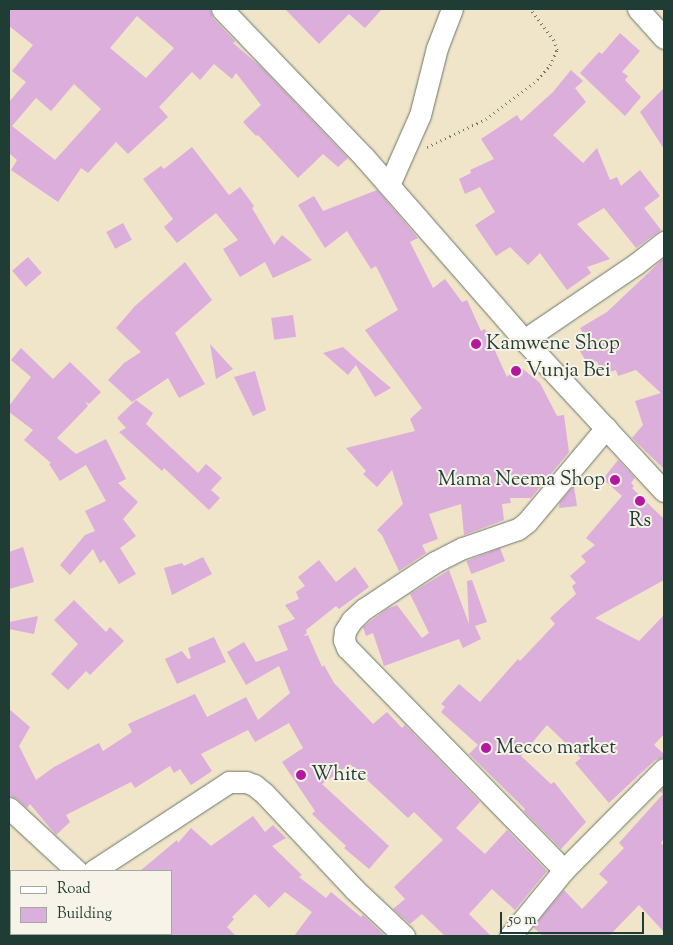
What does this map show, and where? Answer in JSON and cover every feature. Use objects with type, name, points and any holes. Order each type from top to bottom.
[{"type":"street","points":[[222,9],[389,185],[524,340],[664,491]]},
{"type":"street","points":[[389,185],[420,115],[437,48],[452,9]]},
{"type":"street","points":[[638,9],[664,38]]},
{"type":"street","points":[[524,340],[636,264],[664,242]]},
{"type":"street","points":[[564,870],[347,648],[344,640],[345,631],[352,620],[364,609],[435,562],[463,548],[518,529],[527,522],[606,428]]},
{"type":"street","points":[[510,936],[564,870],[664,769]]},
{"type":"street","points":[[96,870],[229,782],[246,782],[254,785],[264,793],[354,888],[404,936]]},
{"type":"street","points":[[9,808],[76,870]]},
{"type":"path","points":[[403,155],[431,146],[486,119],[534,83],[550,65],[557,50],[554,40],[531,9]]},
{"type":"building","points":[[9,9],[210,9],[213,18],[235,41],[233,43],[260,66],[348,158],[338,167],[323,154],[298,178],[258,135],[256,136],[243,122],[261,105],[236,73],[232,79],[214,64],[200,80],[192,72],[159,107],[168,117],[128,154],[116,142],[88,173],[81,168],[58,202],[11,170],[17,160],[9,153],[9,102],[26,82],[12,71],[33,45],[9,26]],"holes":[[[137,16],[174,48],[146,78],[110,48]],[[74,84],[101,109],[55,160],[12,126],[36,98],[51,111]]]},
{"type":"building","points":[[285,9],[382,9],[365,28],[349,14],[319,44]]},
{"type":"building","points":[[620,33],[640,51],[622,72],[628,76],[625,80],[641,97],[625,116],[580,73],[599,52],[602,54]]},
{"type":"building","points":[[571,70],[583,81],[575,88],[586,102],[553,135],[583,163],[597,148],[610,180],[617,177],[621,186],[640,170],[660,196],[644,208],[661,230],[636,248],[604,208],[577,224],[610,259],[587,267],[591,273],[567,290],[540,253],[528,265],[510,247],[496,256],[475,225],[495,212],[480,187],[465,194],[459,179],[471,173],[470,170],[494,159],[481,139],[517,115],[521,121],[553,92]]},
{"type":"building","points":[[664,88],[664,149],[640,112]]},
{"type":"building","points":[[192,147],[229,195],[240,187],[254,206],[252,208],[274,245],[282,235],[312,260],[273,278],[265,262],[240,277],[223,249],[238,240],[216,213],[177,243],[164,227],[173,219],[143,179],[161,166],[164,169]]},
{"type":"building","points":[[377,190],[418,238],[410,242],[433,288],[445,279],[462,302],[467,300],[481,331],[485,329],[507,377],[518,365],[540,383],[557,416],[564,415],[569,452],[531,498],[510,498],[511,503],[502,504],[504,520],[464,535],[461,504],[429,514],[438,539],[422,545],[426,553],[399,571],[382,535],[377,530],[403,504],[392,470],[377,487],[363,474],[366,471],[346,448],[415,431],[410,419],[422,408],[365,330],[398,310],[376,266],[371,269],[347,231],[325,248],[298,205],[314,196],[323,211]]},
{"type":"building","points":[[123,223],[132,240],[115,249],[106,232]]},
{"type":"building","points":[[28,257],[42,273],[26,287],[12,271]]},
{"type":"building","points":[[664,258],[664,469],[632,438],[643,425],[635,401],[661,393],[636,370],[618,376],[616,370],[602,374],[597,361],[589,366],[575,343],[585,337],[580,328],[607,312]]},
{"type":"building","points":[[185,262],[212,300],[175,333],[205,384],[179,398],[168,378],[132,402],[108,380],[124,363],[141,352],[116,328],[135,306]]},
{"type":"building","points":[[293,315],[296,337],[274,340],[271,318]]},
{"type":"building","points":[[210,344],[233,369],[216,379]]},
{"type":"building","points":[[343,347],[391,388],[375,397],[356,365],[348,375],[323,353]]},
{"type":"building","points":[[21,348],[53,379],[70,362],[101,392],[89,404],[85,401],[88,406],[57,438],[76,454],[106,439],[126,479],[118,483],[138,502],[123,519],[136,536],[120,548],[136,574],[119,584],[104,560],[100,563],[93,549],[70,575],[60,565],[85,535],[95,531],[85,511],[106,501],[86,465],[60,481],[49,464],[51,463],[24,440],[33,430],[9,412],[9,406],[31,377],[11,360]]},
{"type":"building","points":[[255,371],[266,410],[253,416],[234,377]]},
{"type":"building","points":[[136,400],[153,413],[146,424],[198,473],[206,464],[222,478],[211,490],[220,498],[209,510],[164,468],[162,471],[119,432],[126,428],[117,418]]},
{"type":"building","points":[[618,460],[635,478],[631,483],[634,486],[632,488],[664,519],[664,580],[595,618],[639,641],[664,615],[664,734],[654,745],[664,754],[664,757],[655,760],[609,803],[575,763],[581,758],[547,725],[521,756],[551,784],[554,782],[586,822],[561,849],[524,811],[525,809],[469,754],[478,745],[441,712],[445,707],[441,704],[459,684],[480,702],[518,659],[520,661],[555,624],[550,618],[576,594],[572,586],[576,583],[570,576],[586,562],[581,556],[595,545],[586,538],[622,496],[603,479]]},
{"type":"building","points":[[574,486],[577,506],[559,508],[560,502]]},
{"type":"building","points":[[23,547],[34,582],[9,589],[9,552]]},
{"type":"building","points":[[500,548],[505,561],[471,574],[466,561]]},
{"type":"building","points":[[203,557],[212,574],[172,595],[164,568],[182,563],[184,566]]},
{"type":"building","points":[[319,560],[336,582],[355,567],[369,587],[339,609],[336,606],[306,630],[307,633],[303,636],[308,635],[322,667],[324,665],[334,683],[373,724],[387,712],[402,728],[405,725],[480,802],[456,828],[485,854],[507,830],[547,871],[515,910],[492,889],[469,914],[491,936],[445,936],[422,914],[410,924],[393,909],[405,899],[394,887],[443,840],[414,812],[408,818],[350,764],[322,784],[389,846],[369,869],[344,848],[346,846],[312,814],[315,811],[282,762],[303,748],[289,723],[255,742],[248,730],[201,754],[212,771],[191,785],[180,769],[174,773],[170,766],[135,788],[131,782],[66,815],[70,822],[56,835],[30,804],[27,808],[17,799],[9,796],[9,709],[30,727],[19,746],[36,780],[54,767],[99,743],[103,751],[132,732],[128,724],[195,694],[207,717],[246,697],[258,720],[290,693],[279,666],[246,685],[227,652],[244,642],[256,662],[288,650],[278,626],[295,619],[285,605],[299,599],[296,592],[305,586],[298,577]]},
{"type":"building","points":[[449,570],[469,624],[467,581],[472,580],[487,622],[475,626],[481,639],[463,648],[459,639],[384,666],[373,633],[366,636],[363,627],[387,609],[397,605],[422,638],[429,633],[410,594]]},
{"type":"building","points":[[74,600],[106,632],[110,627],[124,641],[90,675],[86,671],[68,690],[51,674],[78,644],[54,620]]},
{"type":"building","points":[[38,616],[34,634],[9,629],[9,622]]},
{"type":"building","points":[[214,637],[226,662],[177,684],[165,659],[182,651],[188,659],[191,658],[188,648]]},
{"type":"building","points":[[664,787],[664,838],[661,843],[664,846],[664,932],[639,905],[609,936],[543,936],[533,927],[564,890],[582,909],[608,882],[599,874],[624,848],[619,843],[663,794],[660,791]]},
{"type":"building","points":[[253,816],[265,832],[273,825],[286,838],[272,846],[302,875],[299,877],[326,898],[331,892],[361,917],[363,915],[384,935],[294,936],[312,912],[285,892],[269,908],[255,894],[232,917],[234,919],[227,927],[236,936],[171,936],[172,870],[141,870],[177,840],[178,843],[191,828],[211,846]]},
{"type":"place","name":"Kamwene Shop","points":[[476,344]]},
{"type":"place","name":"Vunja Bei","points":[[516,371]]},
{"type":"place","name":"Mama Neema Shop","points":[[615,480]]},
{"type":"place","name":"Rs","points":[[640,501]]},
{"type":"place","name":"Mecco market","points":[[486,748]]},
{"type":"place","name":"White","points":[[301,775]]}]
